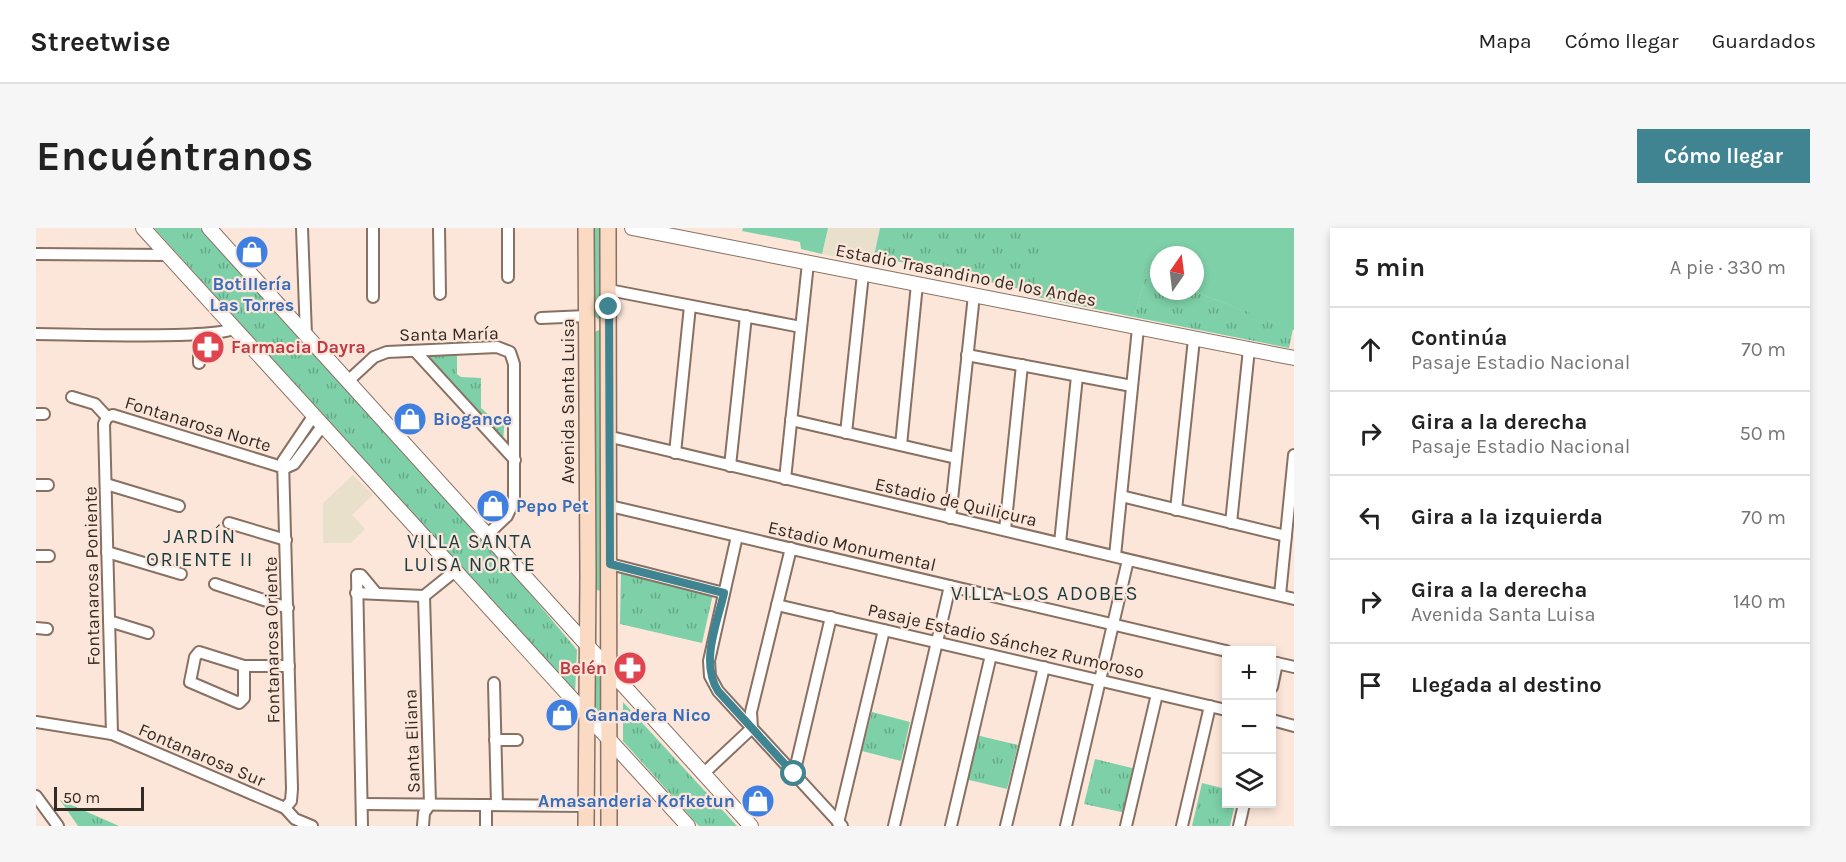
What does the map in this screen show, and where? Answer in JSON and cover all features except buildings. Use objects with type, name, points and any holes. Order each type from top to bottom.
[{"type":"main road","name":"Avenida Santa Luisa","points":[[586,228],[588,644],[586,826]]},
{"type":"main road","points":[[609,228],[611,437],[609,826]]},
{"type":"main road","points":[[587,312],[590,322],[598,325],[602,322],[609,307]]},
{"type":"street","points":[[143,228],[608,741],[688,826]]},
{"type":"street","points":[[302,228],[306,335]]},
{"type":"street","points":[[373,228],[373,297]]},
{"type":"street","points":[[439,228],[440,294]]},
{"type":"street","points":[[508,228],[508,277]]},
{"type":"street","name":"Estadio Trasandino de los Andes","points":[[632,228],[1294,358]]},
{"type":"street","points":[[212,229],[751,826]]},
{"type":"street","points":[[36,254],[168,255]]},
{"type":"street","points":[[785,479],[808,263]]},
{"type":"street","points":[[846,433],[863,274]]},
{"type":"street","points":[[901,446],[917,284]]},
{"type":"street","points":[[609,290],[801,327]]},
{"type":"street","points":[[950,518],[974,295]]},
{"type":"street","points":[[675,453],[690,306]]},
{"type":"street","points":[[541,318],[587,312]]},
{"type":"street","points":[[730,466],[746,316]]},
{"type":"street","points":[[36,334],[199,334],[226,332],[235,328]]},
{"type":"street","points":[[1114,556],[1138,328]]},
{"type":"street","points":[[199,334],[199,363]]},
{"type":"street","points":[[1176,510],[1194,339]]},
{"type":"street","name":"Santa María","points":[[348,381],[379,354],[497,347],[510,352],[514,364],[513,507],[488,534]]},
{"type":"street","points":[[1231,523],[1249,349]]},
{"type":"street","points":[[415,351],[515,460]]},
{"type":"street","points":[[967,355],[1132,386]]},
{"type":"street","points":[[1005,530],[1023,365]]},
{"type":"street","points":[[1060,543],[1077,376]]},
{"type":"street","name":"Fontanarosa Norte","points":[[72,398],[95,404],[107,417],[113,415],[285,468]]},
{"type":"street","name":"Fontanarosa Poniente","points":[[107,417],[104,424],[112,734]]},
{"type":"street","points":[[285,468],[284,457],[318,420]]},
{"type":"street","points":[[791,420],[956,458]]},
{"type":"street","name":"Estadio de Quilicura","points":[[611,437],[1294,598]]},
{"type":"street","points":[[1280,595],[1294,455]]},
{"type":"street","name":"Fontanarosa Oriente","points":[[285,468],[292,789],[291,801],[285,808]]},
{"type":"street","points":[[106,484],[179,506]]},
{"type":"street","points":[[36,485],[48,485]]},
{"type":"street","points":[[1121,496],[1286,536]]},
{"type":"street","name":"Estadio Monumental","points":[[610,506],[1222,650]]},
{"type":"street","points":[[229,524],[286,540]]},
{"type":"street","points":[[737,536],[710,654],[710,676],[718,691],[840,824]]},
{"type":"street","points":[[752,728],[751,712],[791,548]]},
{"type":"street","points":[[108,552],[181,574]]},
{"type":"street","points":[[36,556],[49,556]]},
{"type":"street","points":[[1066,826],[1128,560]]},
{"type":"street","points":[[610,564],[724,593]]},
{"type":"street","points":[[356,593],[424,596],[455,571]]},
{"type":"street","points":[[362,826],[356,576],[359,574],[376,593]]},
{"type":"street","points":[[215,584],[288,608]]},
{"type":"street","points":[[894,826],[950,586]]},
{"type":"street","name":"Santa Eliana","points":[[424,596],[430,804],[586,806]]},
{"type":"street","name":"Pasaje Estadio Sánchez Rumoroso","points":[[777,605],[1222,709]]},
{"type":"street","points":[[794,774],[831,617]]},
{"type":"street","points":[[109,621],[148,633]]},
{"type":"street","points":[[840,824],[884,630]]},
{"type":"street","points":[[244,666],[244,698],[239,703],[190,682],[197,653],[244,666],[290,666]]},
{"type":"street","points":[[951,826],[991,655]]},
{"type":"street","points":[[1276,662],[1294,667]]},
{"type":"street","points":[[1006,826],[1044,667]]},
{"type":"street","points":[[486,826],[492,805],[495,740],[494,683]]},
{"type":"street","points":[[1126,826],[1157,694]]},
{"type":"street","points":[[1182,826],[1210,706]]},
{"type":"street","points":[[1276,721],[1294,726]]},
{"type":"street","name":"Fontanarosa Sur","points":[[36,722],[112,734],[285,808],[295,819],[312,826]]},
{"type":"street","points":[[703,774],[752,728]]},
{"type":"street","points":[[495,740],[517,740]]},
{"type":"street","points":[[36,796],[58,826]]},
{"type":"street","points":[[362,804],[430,804]]},
{"type":"street","points":[[423,826],[424,813],[430,804]]},
{"type":"street","points":[[1239,826],[1243,808]]},
{"type":"shaded area","points":[[828,228],[880,228],[873,264],[822,254]]},
{"type":"shaded area","points":[[353,475],[373,495],[352,515],[365,529],[351,543],[323,543],[323,503]]},
{"type":"green space","points":[[154,228],[200,228],[502,560],[577,650],[575,693]]},
{"type":"green space","points":[[592,228],[601,228],[602,316],[598,319],[594,314]]},
{"type":"green space","points":[[743,228],[828,228],[822,254],[801,249],[800,242],[742,231]]},
{"type":"green space","points":[[880,228],[1028,228],[1046,234],[1033,292],[874,256]]},
{"type":"green space","points":[[979,228],[1294,228],[1294,330],[1204,295],[1204,246],[1150,246],[1150,275],[1147,274],[1134,317],[1032,296],[1040,258]]},
{"type":"green space","points":[[1147,273],[1150,274],[1150,300],[1204,300],[1204,295],[1293,329],[1289,348],[1134,317]]},
{"type":"green space","points":[[602,329],[603,592],[595,589],[594,332]]},
{"type":"green space","points":[[425,354],[457,355],[457,374],[461,377],[481,378],[481,408],[490,416],[505,417],[503,440]]},
{"type":"green space","points":[[621,571],[713,594],[702,643],[620,624]]},
{"type":"green space","points":[[592,666],[600,668],[601,672],[600,712],[595,715],[592,712]]},
{"type":"green space","points":[[623,702],[737,826],[699,826],[623,741]]},
{"type":"green space","points":[[872,712],[910,722],[901,761],[862,751]]},
{"type":"green space","points":[[976,735],[1018,745],[1007,789],[965,779]]},
{"type":"green space","points":[[1095,759],[1136,769],[1126,813],[1084,804]]},
{"type":"green space","points":[[1202,783],[1222,788],[1222,808],[1234,808],[1230,826],[1192,826]]},
{"type":"green space","points":[[60,800],[119,826],[78,826]]},
{"type":"place","name":"Botillería Las Torres","points":[[252,252]]},
{"type":"place","name":"Farmacia Dayra","points":[[208,347]]},
{"type":"place","name":"Biogance","points":[[410,419]]},
{"type":"place","name":"Pepo Pet","points":[[493,506]]},
{"type":"place","name":"Belén","points":[[630,668]]},
{"type":"place","name":"Ganadera Nico","points":[[562,715]]},
{"type":"place","name":"Amasanderia Kofketun","points":[[758,801]]},
{"type":"district","name":"JARDÍN ORIENTE II","points":[[200,548]]},
{"type":"district","name":"VILLA SANTA LUISA NORTE","points":[[470,552]]},
{"type":"district","name":"VILLA LOS ADOBES","points":[[1045,593]]},
{"type":"route","points":[[609,307],[610,564],[724,593],[709,661],[713,684],[794,774]]}]
